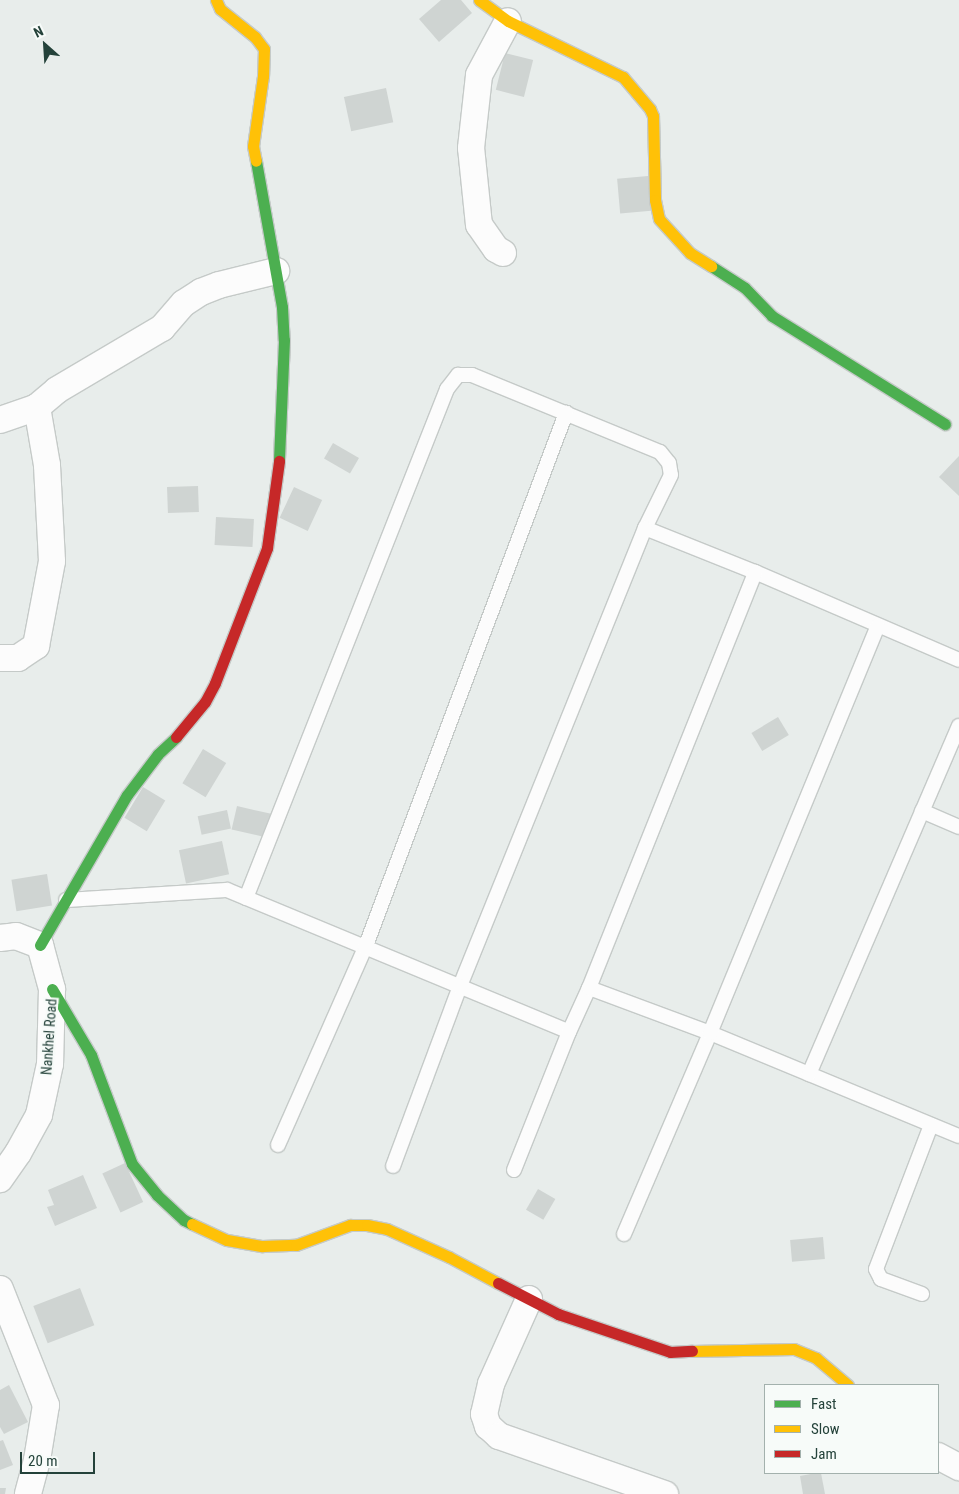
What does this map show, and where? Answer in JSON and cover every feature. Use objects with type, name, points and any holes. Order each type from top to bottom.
[{"type":"street","points":[[0,938],[16,936],[40,945],[128,795],[158,754],[184,730],[205,702],[215,683],[267,548],[279,460],[284,340],[282,307],[253,146],[263,76],[264,49],[255,37],[230,19],[220,9],[216,0]]},
{"type":"street","points":[[479,0],[508,21],[616,72],[623,77],[650,109],[653,116],[655,200],[659,219],[690,253],[745,288],[772,316],[945,424]]},
{"type":"street","points":[[503,253],[496,249],[479,224],[471,148],[479,75],[508,21]]},
{"type":"street","points":[[0,420],[37,407],[57,390],[162,328],[184,304],[201,292],[219,285],[276,271]]},
{"type":"street","points":[[0,658],[18,658],[36,646],[52,561],[47,465],[37,407]]},
{"type":"street","name":"Nankhel Road","points":[[0,1179],[18,1153],[39,1114],[50,1064],[52,989],[40,945]]},
{"type":"street","points":[[52,989],[91,1055],[132,1164],[157,1195],[184,1220],[227,1240],[262,1246],[296,1244],[350,1225],[374,1226],[449,1257],[558,1314],[670,1352],[794,1349],[816,1358],[847,1384]]},
{"type":"street","points":[[0,1288],[46,1405],[38,1460],[28,1494]]},
{"type":"street","points":[[529,1300],[491,1384],[484,1414],[488,1426],[499,1436],[666,1494]]},
{"type":"street","points":[[939,1456],[959,1466]]},
{"type":"lane","points":[[246,898],[448,389],[458,375],[472,376],[660,452],[669,463],[670,475],[646,528],[460,986],[393,1166]]},
{"type":"lane","points":[[278,1145],[366,948],[566,413]]},
{"type":"lane","points":[[646,528],[756,572],[959,660]]},
{"type":"lane","points":[[514,1170],[569,1032],[590,988],[756,572]]},
{"type":"lane","points":[[624,1234],[710,1033],[878,626]]},
{"type":"lane","points":[[809,1074],[959,726]]},
{"type":"lane","points":[[922,811],[959,827]]},
{"type":"lane","points":[[66,900],[227,890],[569,1032]]},
{"type":"lane","points":[[590,988],[710,1033],[959,1136]]},
{"type":"lane","points":[[922,1294],[881,1279],[876,1269],[931,1125]]},
{"type":"building","points":[[441,0],[461,0],[472,13],[439,42],[419,19]]},
{"type":"building","points":[[505,53],[533,60],[524,97],[496,90]]},
{"type":"building","points":[[386,88],[393,122],[351,131],[344,97]]},
{"type":"building","points":[[648,176],[651,211],[620,214],[617,179]]},
{"type":"building","points":[[333,443],[359,458],[350,474],[324,459]]},
{"type":"building","points":[[959,456],[959,496],[939,477]]},
{"type":"building","points":[[198,486],[199,512],[168,513],[167,487]]},
{"type":"building","points":[[294,487],[322,500],[308,531],[280,518]]},
{"type":"building","points":[[216,517],[254,519],[252,547],[215,545]]},
{"type":"building","points":[[778,717],[789,735],[762,751],[751,733]]},
{"type":"building","points":[[203,749],[226,763],[206,797],[182,783]]},
{"type":"building","points":[[143,787],[165,800],[147,831],[124,818]]},
{"type":"building","points":[[237,806],[271,814],[266,837],[232,829]]},
{"type":"building","points":[[227,810],[231,829],[202,835],[198,816]]},
{"type":"building","points":[[222,841],[229,874],[186,883],[179,850]]},
{"type":"building","points":[[47,874],[52,906],[16,911],[11,880]]},
{"type":"building","points":[[125,1163],[143,1202],[121,1213],[102,1174]]},
{"type":"building","points":[[83,1175],[97,1208],[55,1226],[47,1207],[54,1205],[48,1190]]},
{"type":"building","points":[[538,1189],[555,1199],[543,1220],[526,1210]]},
{"type":"building","points":[[823,1237],[825,1259],[792,1262],[790,1240]]},
{"type":"building","points":[[80,1288],[94,1325],[48,1343],[33,1306]]},
{"type":"building","points":[[9,1385],[28,1422],[4,1434],[0,1427],[0,1390]]},
{"type":"building","points":[[3,1440],[13,1465],[0,1470],[0,1441]]},
{"type":"building","points":[[821,1474],[825,1494],[803,1494],[800,1476]]},
{"type":"building","points":[[0,1488],[6,1488],[5,1494],[0,1494]]},
{"type":"traffic: fast","points":[[256,161],[282,307],[284,340],[279,461]]},
{"type":"traffic: fast","points":[[711,266],[745,288],[772,316],[945,424]]},
{"type":"traffic: fast","points":[[40,945],[127,795],[158,754],[176,737]]},
{"type":"traffic: fast","points":[[52,989],[91,1055],[132,1164],[157,1195],[184,1220],[192,1224]]},
{"type":"traffic: slow","points":[[216,0],[220,9],[255,37],[264,49],[263,76],[253,146],[256,161]]},
{"type":"traffic: slow","points":[[479,0],[508,21],[623,77],[650,109],[653,116],[655,200],[659,219],[690,253],[711,266]]},
{"type":"traffic: slow","points":[[192,1224],[227,1240],[262,1246],[296,1245],[350,1225],[367,1225],[387,1229],[449,1257],[498,1283]]},
{"type":"traffic: slow","points":[[692,1351],[794,1349],[816,1358],[847,1384]]},
{"type":"traffic: jam","points":[[176,737],[205,702],[215,683],[267,548],[279,461]]},
{"type":"traffic: jam","points":[[498,1283],[558,1314],[670,1352],[692,1351]]}]
